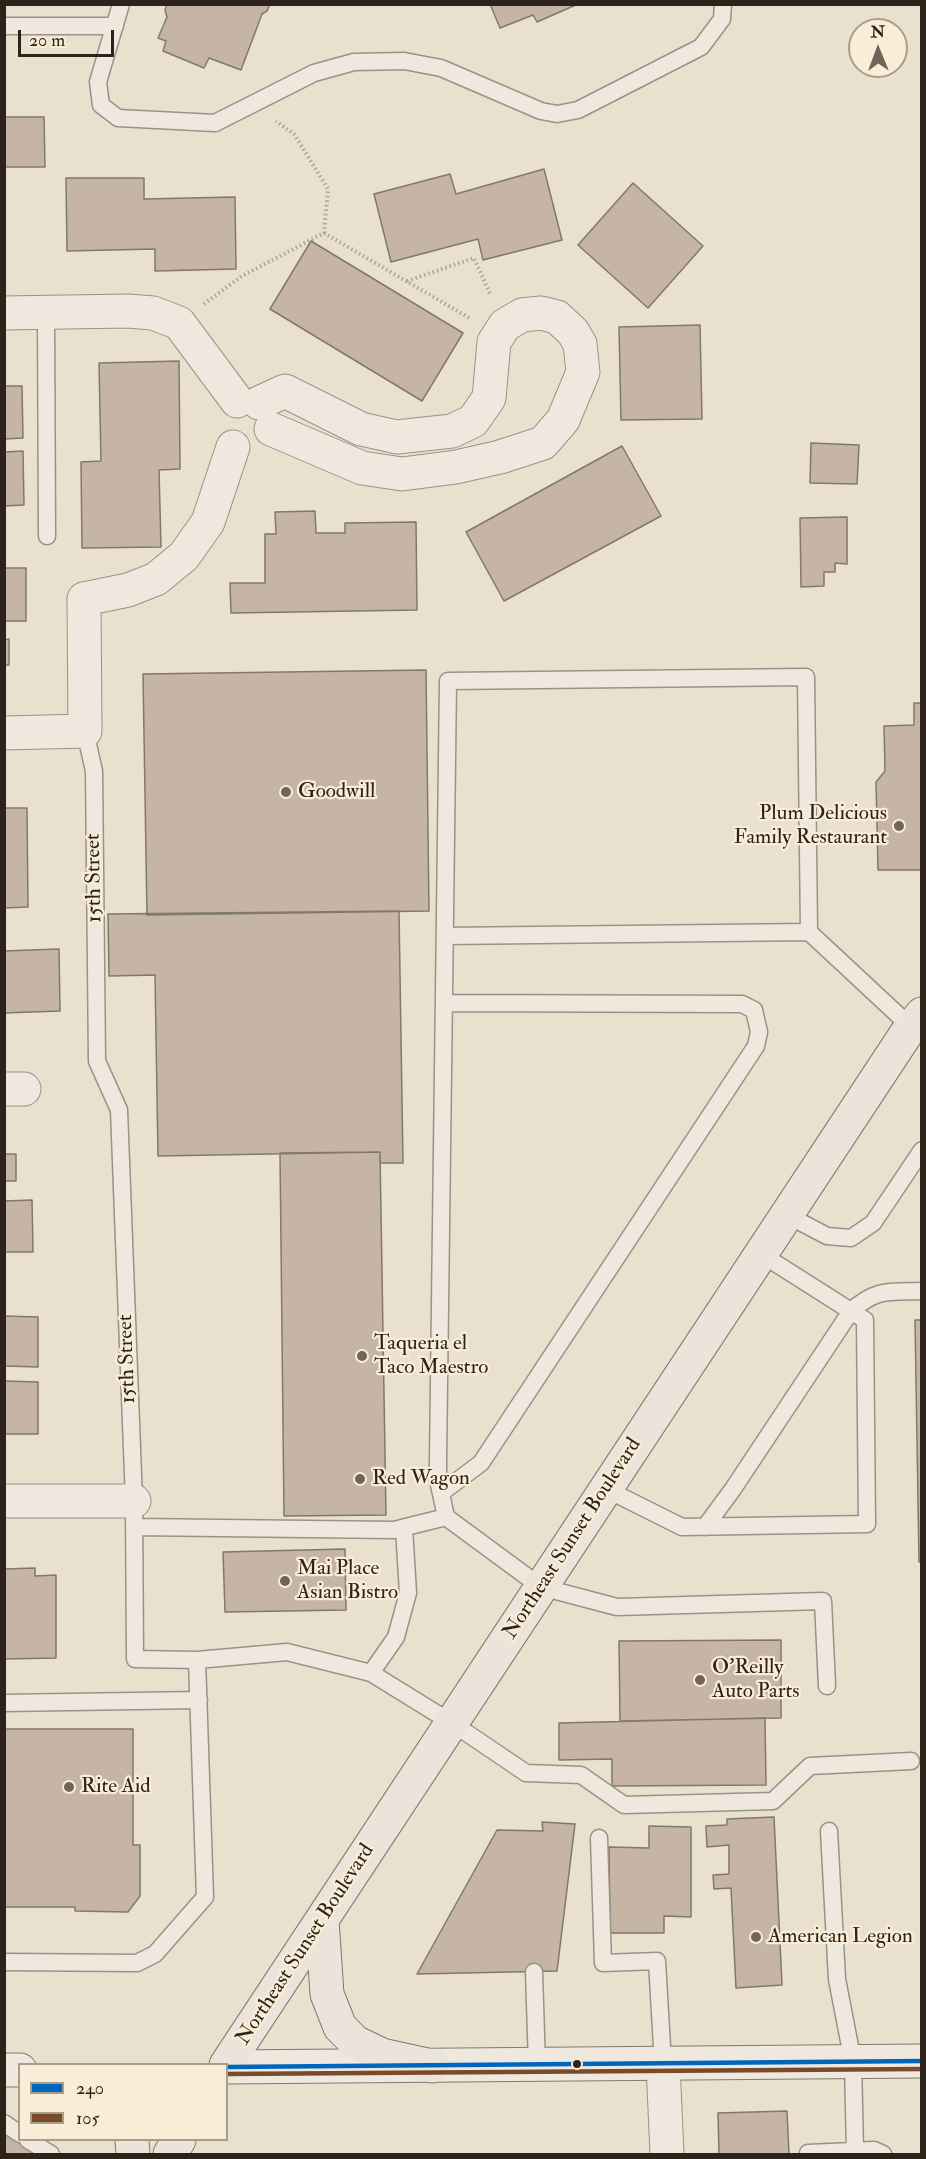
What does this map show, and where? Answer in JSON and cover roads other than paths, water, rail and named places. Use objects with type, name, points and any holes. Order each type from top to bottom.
[{"type":"main road","name":"Northeast Sunset Boulevard","points":[[228,2063],[916,1020]]},
{"type":"main road","points":[[322,1920],[327,1994],[340,2027],[355,2042],[382,2055],[432,2066]]},
{"type":"main road","points":[[170,2154],[178,2141]]},
{"type":"street","points":[[4,313],[144,312],[179,323],[255,411],[320,451],[362,468],[402,474],[456,467],[500,457],[543,443],[564,420],[573,401],[583,372],[579,344],[573,332],[557,317],[541,313],[522,315],[502,330],[494,342],[489,398],[473,421],[452,431],[397,436],[361,429],[285,391],[255,411],[230,405],[221,419],[222,435],[233,447],[249,450],[264,443],[255,411]]},
{"type":"street","points":[[4,733],[84,731],[84,599],[128,590],[156,579],[184,556],[208,522],[233,447]]},
{"type":"street","points":[[4,1501],[134,1514]]},
{"type":"street","points":[[228,2066],[921,2061]]},
{"type":"street","points":[[663,2064],[667,2154]]},
{"type":"lane","points":[[121,4],[98,82],[101,105],[118,118],[215,123],[314,73],[354,62],[404,61],[441,68],[542,111],[557,114],[578,110],[701,47],[722,19],[723,4]]},
{"type":"lane","points":[[4,27],[115,26]]},
{"type":"lane","points":[[46,312],[47,536]]},
{"type":"lane","points":[[809,932],[806,677],[448,681],[438,1461],[438,1480],[446,1517],[541,1587],[617,1607],[823,1601],[827,1686]]},
{"type":"lane","name":"15th Street","points":[[84,731],[94,771],[97,1061],[119,1110],[134,1514],[135,1659],[197,1660],[287,1652],[371,1673],[452,1723],[526,1773],[581,1775],[624,1805],[772,1801],[810,1766],[910,1761]]},
{"type":"lane","points":[[445,936],[809,932],[916,1020]]},
{"type":"lane","points":[[441,1493],[481,1463],[756,1046],[759,1032],[754,1010],[742,1004],[444,1004]]},
{"type":"lane","points":[[787,1215],[827,1236],[851,1238],[873,1223],[921,1150]]},
{"type":"lane","points":[[606,1489],[682,1527],[867,1524],[865,1320],[761,1254]]},
{"type":"lane","points":[[705,1527],[733,1489],[851,1311],[875,1294],[921,1291]]},
{"type":"lane","points":[[134,1514],[394,1530],[446,1517]]},
{"type":"lane","points":[[371,1673],[396,1636],[408,1593],[404,1528]]},
{"type":"lane","points":[[4,1962],[137,1963],[155,1954],[205,1897],[197,1660]]},
{"type":"lane","points":[[4,1703],[199,1700]]},
{"type":"lane","points":[[829,1831],[837,1979],[853,2062],[855,2151]]},
{"type":"lane","points":[[599,1838],[603,1963],[657,1961],[663,2064]]},
{"type":"lane","points":[[534,1972],[537,2065]]},
{"type":"lane","points":[[4,2124],[18,2133]]},
{"type":"lane","points":[[31,2141],[51,2154]]},
{"type":"lane","points":[[808,2153],[874,2150],[882,2154]]},
{"type":"place","name":"Goodwill","points":[[286,792]]},
{"type":"place","name":"Plum Delicious Family Restaurant","points":[[899,826]]},
{"type":"place","name":"Taqueria el Taco Maestro","points":[[362,1356]]},
{"type":"place","name":"Red Wagon","points":[[360,1479]]},
{"type":"place","name":"Mai Place Asian Bistro","points":[[285,1581]]},
{"type":"place","name":"O'Reilly Auto Parts","points":[[700,1680]]},
{"type":"place","name":"Rite Aid","points":[[69,1787]]},
{"type":"place","name":"American Legion","points":[[756,1937]]}]
